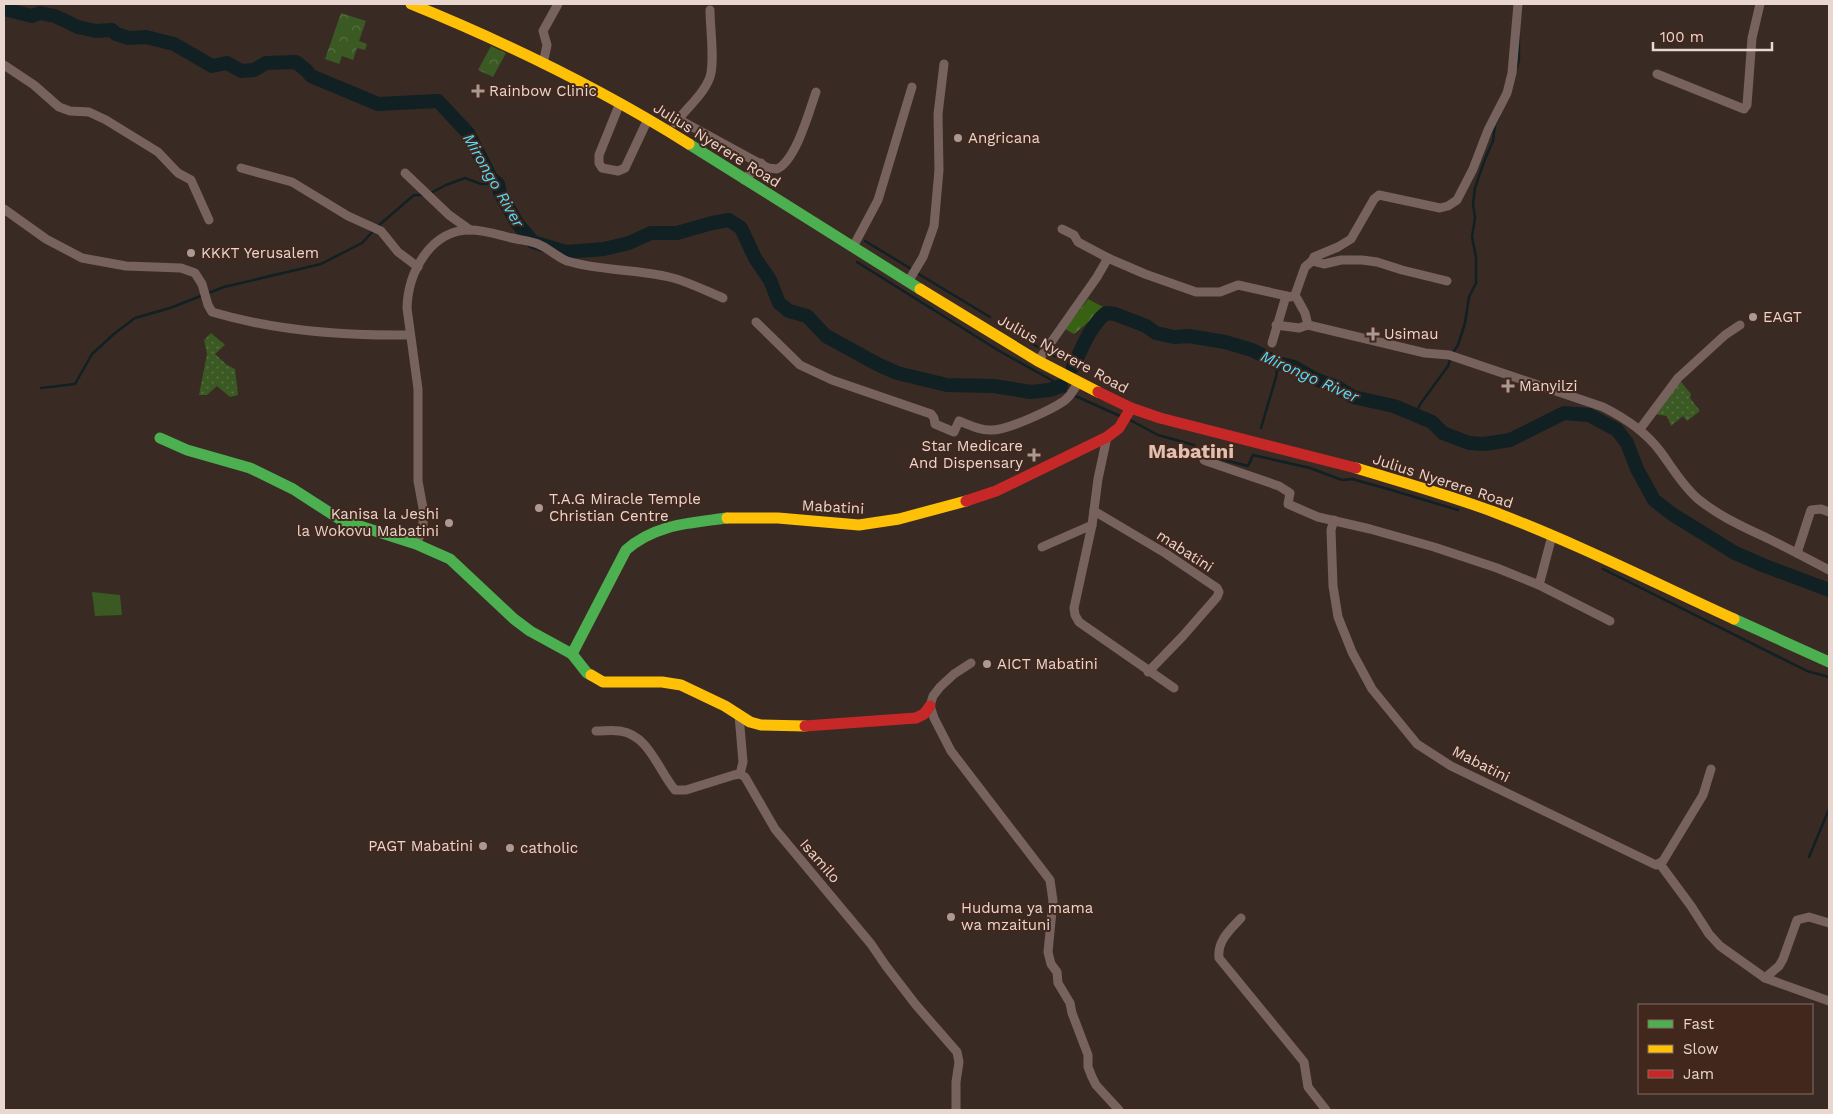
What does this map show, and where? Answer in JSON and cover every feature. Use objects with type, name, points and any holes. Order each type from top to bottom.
[{"type":"main road","name":"Julius Nyerere Road","points":[[412,4],[466,27],[543,64],[668,130],[744,180],[853,247],[913,275],[1038,361],[1074,390],[1160,418],[1441,493],[1494,512],[1552,536],[1829,662]]},
{"type":"main road","name":"Mabatini","points":[[572,654],[626,550],[637,540],[655,531],[672,525],[732,517],[778,518],[859,525],[899,519],[962,503],[996,491],[1107,437],[1119,428],[1131,408]]},
{"type":"main road","points":[[160,438],[187,450],[250,468],[286,486],[341,520],[416,544],[450,558],[514,619],[530,631],[572,654],[587,673],[603,682],[671,682],[701,694],[750,722],[761,725],[799,726],[916,718],[924,714],[930,706]]},
{"type":"street","points":[[543,64],[547,45],[543,31],[558,4]]},
{"type":"street","points":[[1272,343],[1276,325],[1307,264],[1312,262],[1314,258],[1351,239],[1374,199],[1379,195],[1440,208],[1448,206],[1457,200],[1473,170],[1488,130],[1507,93],[1512,73],[1518,4]]},
{"type":"street","points":[[1656,74],[1744,109],[1747,105],[1754,26],[1760,4]]},
{"type":"street","points":[[668,130],[703,90],[710,77],[710,10]]},
{"type":"street","points":[[913,275],[923,257],[934,226],[939,170],[938,114],[944,64]]},
{"type":"street","points":[[4,65],[34,85],[63,109],[89,112],[123,129],[158,152],[178,173],[190,180],[209,220]]},
{"type":"street","points":[[853,247],[878,200],[912,87]]},
{"type":"street","points":[[678,119],[762,163],[768,168],[777,169],[788,162],[816,92]]},
{"type":"street","points":[[620,103],[600,155],[599,163],[602,168],[618,171],[625,168],[648,119]]},
{"type":"street","points":[[744,180],[762,163]]},
{"type":"street","points":[[241,168],[292,182],[341,212],[381,231],[398,252],[418,267]]},
{"type":"street","points":[[405,173],[449,215],[470,230],[538,244],[566,260],[670,277],[723,298]]},
{"type":"street","points":[[4,209],[46,239],[82,258],[126,266],[181,268],[195,273],[202,284],[208,306],[212,312],[261,324],[302,329],[351,334],[410,336]]},
{"type":"street","points":[[1062,229],[1074,236],[1078,242],[1108,258],[1144,274],[1196,292],[1220,292],[1238,284],[1290,295],[1305,314],[1308,325]]},
{"type":"street","points":[[416,544],[423,529],[423,508],[418,481],[418,389],[410,336],[407,295],[410,284],[428,250],[448,235],[470,230]]},
{"type":"street","points":[[1038,361],[1097,277],[1108,258]]},
{"type":"street","points":[[1312,262],[1324,264],[1341,260],[1362,260],[1447,281]]},
{"type":"street","points":[[756,322],[800,365],[832,380],[931,414],[935,424],[954,432],[959,421],[983,429],[1002,428],[1053,407],[1074,390]]},
{"type":"street","points":[[1276,325],[1298,328],[1308,325],[1425,353],[1449,355],[1602,407],[1640,429],[1658,449],[1686,487],[1718,513],[1829,570]]},
{"type":"street","points":[[1640,429],[1678,378],[1740,325]]},
{"type":"street","points":[[1107,437],[1092,525],[1075,599],[1075,615],[1079,622],[1148,672],[1174,688]]},
{"type":"street","points":[[1193,452],[1203,456],[1204,460],[1209,462],[1279,486],[1290,493],[1288,504],[1318,517],[1353,524],[1434,547],[1497,568],[1539,585],[1610,621]]},
{"type":"street","points":[[1797,553],[1811,510],[1821,508],[1829,512]]},
{"type":"street","name":"mabatini","points":[[1094,511],[1165,553],[1217,588],[1217,597],[1188,631],[1148,672]]},
{"type":"street","name":"Mabatini","points":[[1334,520],[1331,530],[1333,586],[1338,617],[1352,652],[1372,689],[1417,744],[1450,766],[1652,864],[1660,864]]},
{"type":"street","points":[[1042,547],[1092,525]]},
{"type":"street","points":[[1539,585],[1552,536]]},
{"type":"street","points":[[971,663],[954,674],[940,687],[933,696],[930,706],[937,726],[951,751],[1050,880],[1053,890],[1048,952],[1051,964],[1057,972],[1058,983],[1070,1002],[1072,1013],[1088,1055],[1088,1067],[1092,1077],[1096,1085],[1119,1110]]},
{"type":"street","points":[[596,731],[620,731],[634,736],[645,747],[675,790],[686,790],[734,774],[740,774],[744,762],[739,715]]},
{"type":"street","points":[[1711,769],[1702,795],[1660,864],[1709,934],[1720,946],[1765,978],[1829,1001]]},
{"type":"street","name":"Isamilo","points":[[740,774],[748,781],[760,805],[780,836],[871,944],[916,1005],[957,1052],[960,1062],[956,1082],[956,1110]]},
{"type":"street","points":[[1765,978],[1779,966],[1783,959],[1797,920],[1809,917],[1829,923]]},
{"type":"street","points":[[1241,918],[1221,943],[1218,951],[1219,958],[1304,1062],[1308,1087],[1326,1110]]},
{"type":"green space","points":[[341,13],[366,21],[359,41],[367,44],[365,50],[357,48],[353,60],[342,56],[339,64],[325,59]]},
{"type":"green space","points":[[491,46],[506,53],[493,77],[478,70]]},
{"type":"green space","points":[[1088,299],[1105,308],[1074,334],[1065,329]]},
{"type":"green space","points":[[211,333],[225,345],[215,354],[227,365],[235,369],[238,395],[230,397],[217,386],[207,395],[199,395],[207,354],[204,340]]},
{"type":"green space","points":[[1681,382],[1691,394],[1690,398],[1700,411],[1687,421],[1683,416],[1671,426],[1667,416],[1654,414]]},
{"type":"green space","points":[[92,592],[120,595],[122,615],[95,616]]},
{"type":"waterway","name":"Mirongo River","points":[[4,9],[32,16],[40,13],[55,16],[78,27],[96,31],[112,30],[116,34],[129,38],[146,37],[174,44],[212,66],[227,63],[241,71],[254,70],[266,63],[296,62],[311,76],[378,104],[438,101],[468,133],[491,178],[498,184],[500,193],[517,223],[533,242],[566,252],[604,249],[629,243],[651,233],[677,233],[729,220],[741,228],[755,258],[770,280],[779,303],[789,311],[807,316],[826,336],[877,364],[897,373],[947,385],[994,386],[1031,392],[1049,390],[1061,386]]},
{"type":"waterway","points":[[1517,67],[1519,60],[1519,35]]},
{"type":"waterway","points":[[1454,351],[1458,345],[1465,323],[1469,297],[1476,283],[1476,257],[1472,237],[1475,218],[1473,204],[1475,188],[1493,141],[1495,125],[1499,117]]},
{"type":"waterway","points":[[429,194],[465,178],[481,184],[498,184]]},
{"type":"waterway","points":[[378,226],[414,195],[423,195]]},
{"type":"waterway","points":[[41,388],[75,384],[92,354],[135,318],[170,308],[224,287],[321,264],[362,243],[374,230]]},
{"type":"waterway","points":[[865,241],[913,270]]},
{"type":"waterway","points":[[857,262],[1001,352],[1053,381],[1055,388]]},
{"type":"waterway","points":[[917,273],[990,317]]},
{"type":"waterway","name":"Mirongo River","points":[[1073,367],[1095,324],[1106,313],[1115,314],[1146,326],[1156,333],[1174,337],[1189,336],[1225,342],[1252,350],[1278,363],[1294,367],[1315,379],[1337,387],[1353,397],[1394,406],[1432,422],[1443,433],[1469,443],[1484,444],[1510,440],[1564,413],[1589,415],[1617,430],[1627,443],[1637,469],[1654,500],[1672,514],[1735,553],[1829,590]]},
{"type":"waterway","points":[[998,322],[1004,327]]},
{"type":"waterway","points":[[1032,344],[1040,348]]},
{"type":"waterway","points":[[1047,353],[1065,360],[1077,359]]},
{"type":"waterway","points":[[1414,416],[1421,403],[1448,366],[1450,360]]},
{"type":"waterway","points":[[1261,428],[1276,377],[1278,363]]},
{"type":"waterway","points":[[1059,388],[1068,393]]},
{"type":"waterway","points":[[1073,395],[1120,416]]},
{"type":"waterway","points":[[1130,420],[1158,435],[1194,445],[1198,451]]},
{"type":"waterway","points":[[1205,455],[1248,466],[1253,455]]},
{"type":"waterway","points":[[1253,455],[1310,468],[1342,480],[1352,479],[1458,510]]},
{"type":"waterway","points":[[1603,569],[1807,671],[1829,677]]},
{"type":"waterway","points":[[1809,857],[1829,809]]},
{"type":"traffic: fast","points":[[689,144],[920,289]]},
{"type":"traffic: fast","points":[[160,438],[187,450],[250,468],[293,489],[341,520],[416,544],[450,559],[514,619],[530,631],[572,654],[587,673],[591,675]]},
{"type":"traffic: fast","points":[[572,654],[626,550],[637,541],[661,530],[687,523],[727,518]]},
{"type":"traffic: fast","points":[[1734,619],[1829,662]]},
{"type":"traffic: slow","points":[[411,4],[553,68],[622,104],[689,144]]},
{"type":"traffic: slow","points":[[920,289],[1038,361],[1098,392]]},
{"type":"traffic: slow","points":[[1356,468],[1460,500],[1525,524],[1734,619]]},
{"type":"traffic: slow","points":[[727,518],[778,518],[859,525],[899,519],[966,501]]},
{"type":"traffic: slow","points":[[591,675],[603,682],[662,682],[681,685],[725,706],[750,722],[761,725],[805,726]]},
{"type":"traffic: jam","points":[[1098,392],[1131,408],[1160,418],[1356,468]]},
{"type":"traffic: jam","points":[[966,501],[996,491],[1107,437],[1119,428],[1131,408]]},
{"type":"traffic: jam","points":[[805,726],[916,718],[924,714],[930,706]]},
{"type":"place","name":"Rainbow Clinic","points":[[478,91]]},
{"type":"place","name":"Angricana","points":[[958,138]]},
{"type":"place","name":"KKKT Yerusalem","points":[[191,253]]},
{"type":"place","name":"EAGT","points":[[1753,317]]},
{"type":"place","name":"Usimau","points":[[1373,334]]},
{"type":"place","name":"Manyilzi","points":[[1508,386]]},
{"type":"place","name":"Star Medicare And Dispensary","points":[[1034,455]]},
{"type":"place","name":"T.A.G Miracle Temple Christian Centre","points":[[539,508]]},
{"type":"place","name":"Kanisa la Jeshi la Wokovu Mabatini","points":[[449,523]]},
{"type":"place","name":"AICT Mabatini","points":[[987,664]]},
{"type":"place","name":"PAGT Mabatini","points":[[483,846]]},
{"type":"place","name":"catholic","points":[[510,848]]},
{"type":"place","name":"Huduma ya mama wa mzaituni","points":[[951,917]]},
{"type":"district","name":"Mabatini","points":[[1191,451]]}]
